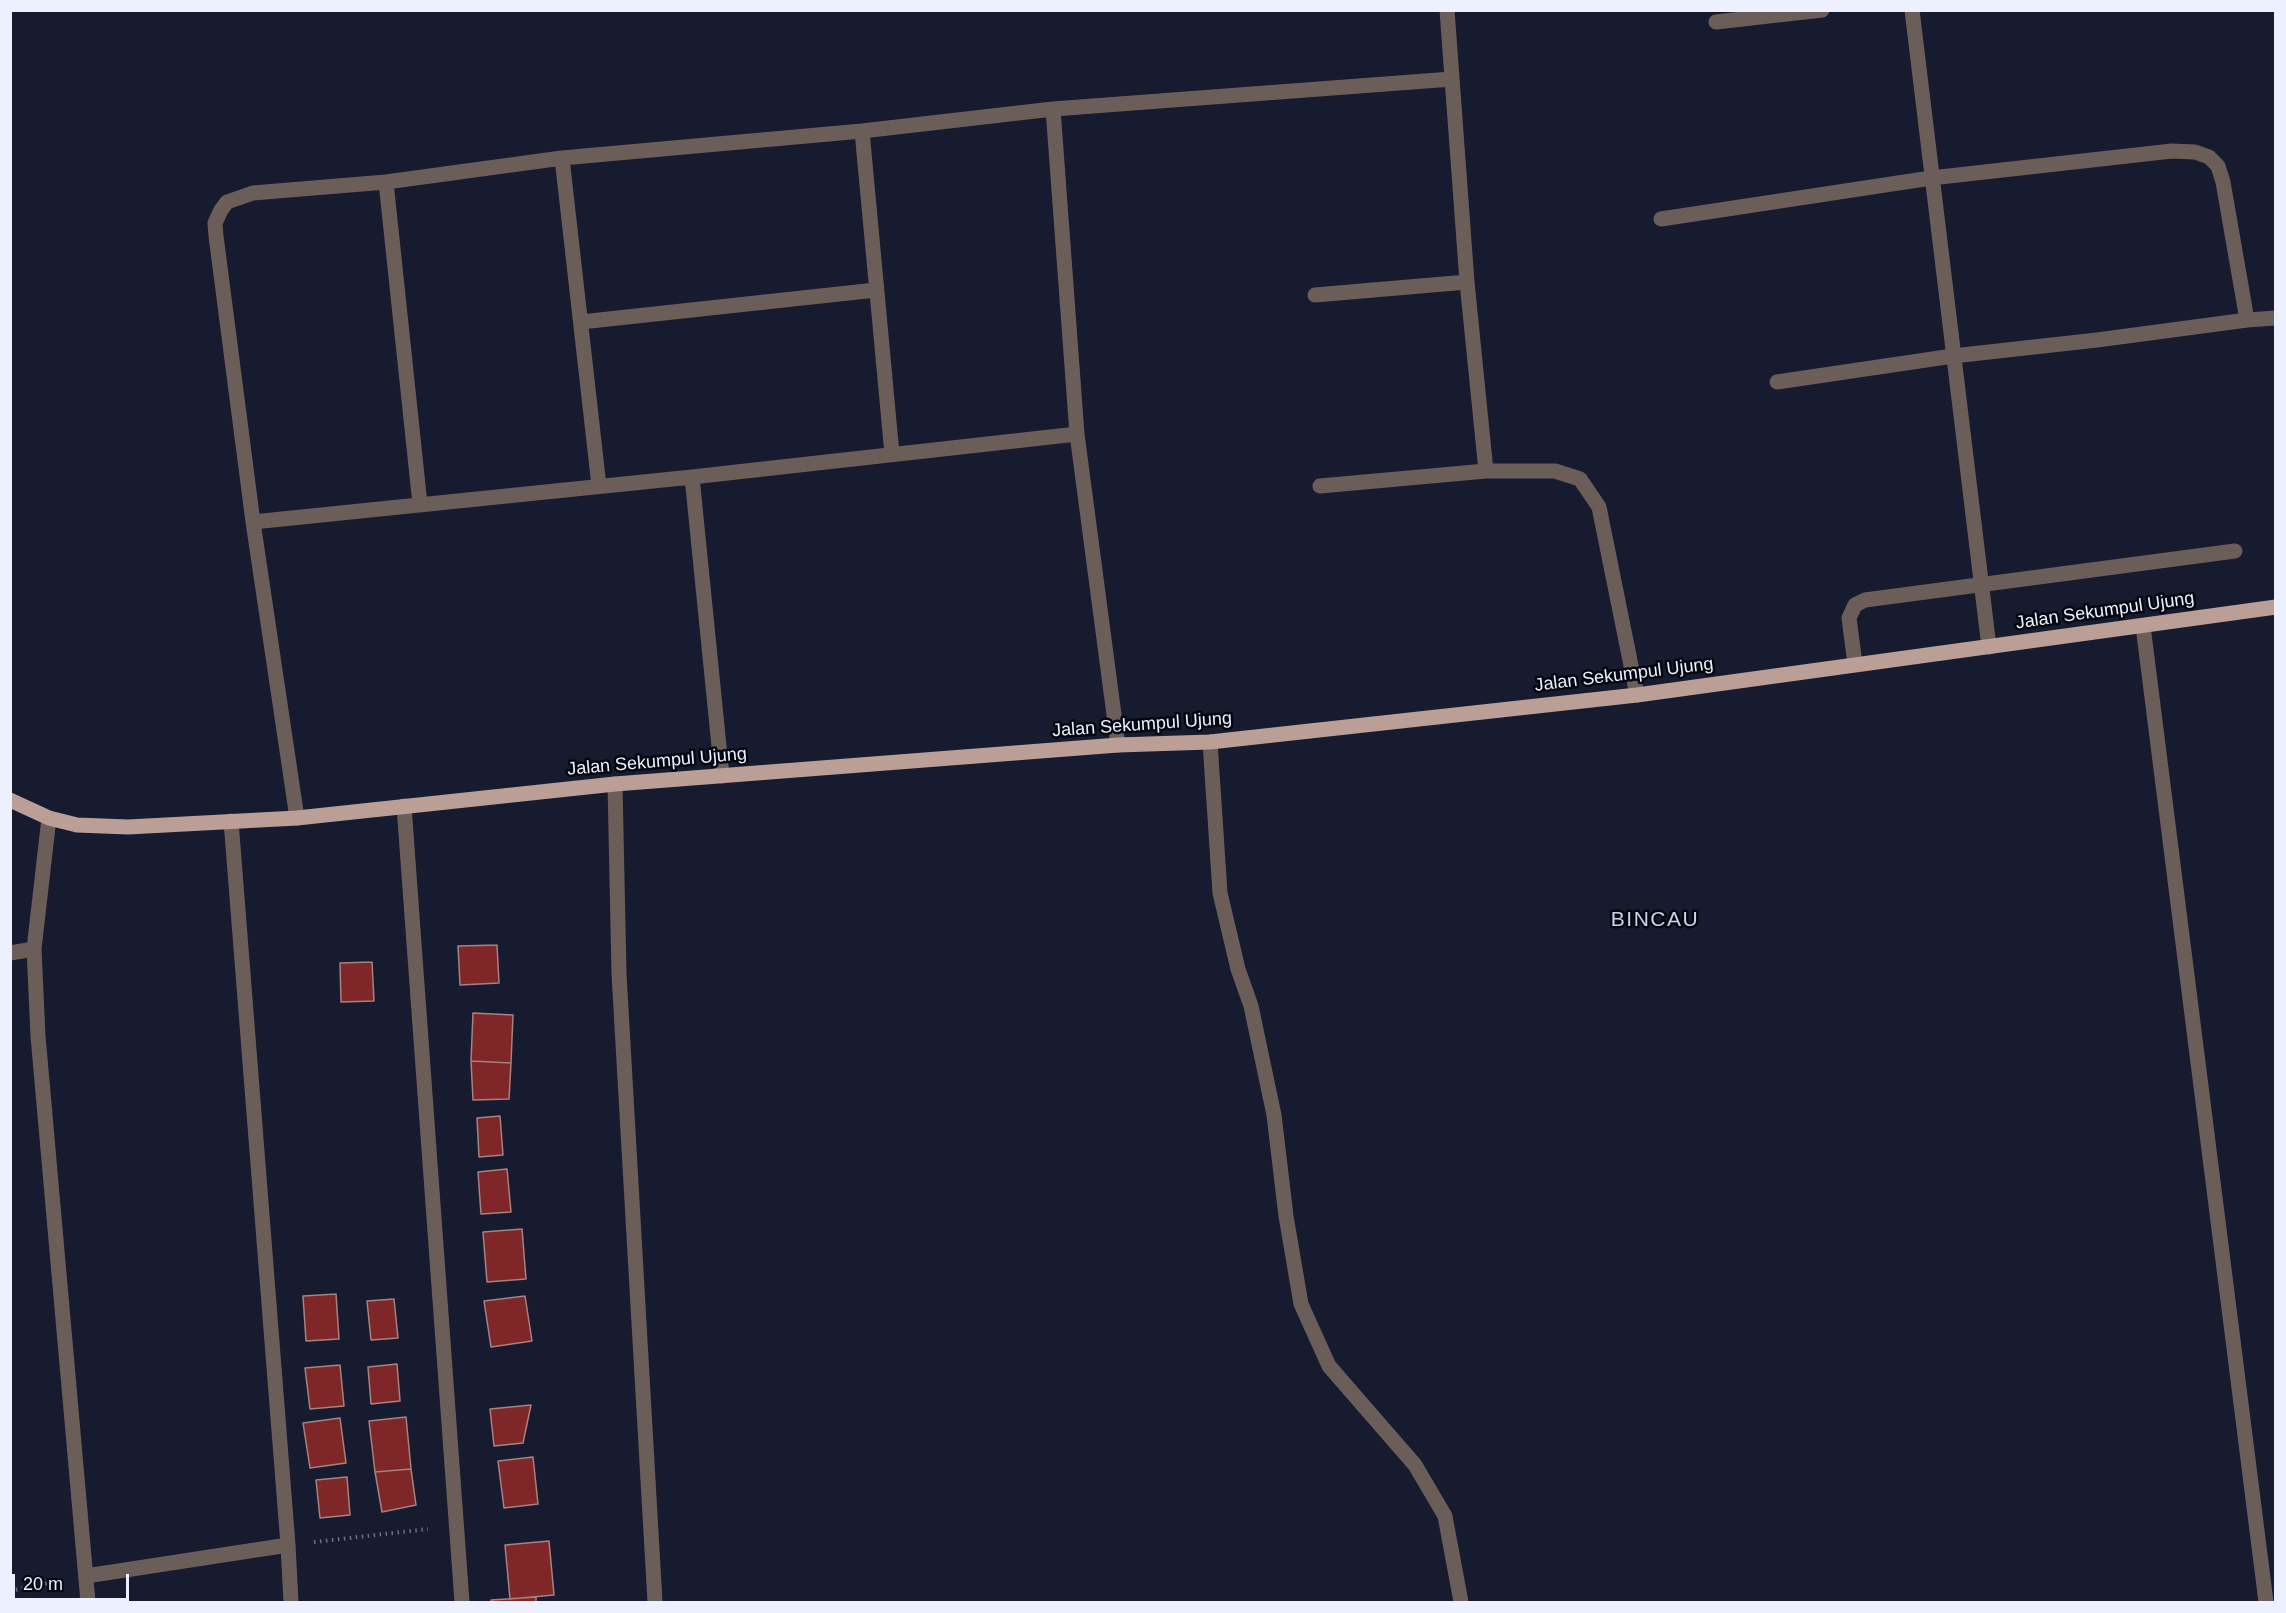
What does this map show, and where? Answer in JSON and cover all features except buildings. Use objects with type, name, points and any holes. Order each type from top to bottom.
[{"type":"main road","name":"Jalan Sekumpul Ujung","points":[[10,800],[49,818],[77,825],[128,827],[297,818],[615,784],[1118,745],[1210,742],[1637,695],[2276,607]]},
{"type":"street","points":[[1447,10],[1467,282],[1486,471]]},
{"type":"street","points":[[1716,22],[1822,10]]},
{"type":"street","points":[[1912,10],[1989,647]]},
{"type":"street","points":[[297,818],[253,522],[215,223],[220,210],[227,202],[253,193],[386,182],[562,158],[862,131],[1053,109],[1452,79]]},
{"type":"street","points":[[1053,109],[1077,434],[1118,745]]},
{"type":"street","points":[[862,131],[892,454]]},
{"type":"street","points":[[1661,219],[1931,178],[2172,151],[2195,152],[2209,158],[2218,166],[2223,182],[2247,320]]},
{"type":"street","points":[[562,158],[599,486]]},
{"type":"street","points":[[386,182],[420,504]]},
{"type":"street","points":[[1316,295],[1467,282]]},
{"type":"street","points":[[581,322],[876,290]]},
{"type":"street","points":[[1777,381],[1953,356],[2276,318]]},
{"type":"street","points":[[253,522],[692,477],[1077,434]]},
{"type":"street","points":[[1320,486],[1486,471],[1555,471],[1580,478],[1599,507],[1637,695]]},
{"type":"street","points":[[692,477],[722,776]]},
{"type":"street","points":[[1855,664],[1849,618],[1855,605],[1865,600],[2235,550]]},
{"type":"street","points":[[2143,626],[2266,1602]]},
{"type":"street","points":[[1210,742],[1220,892],[1238,969],[1251,1006],[1274,1115],[1286,1216],[1301,1304],[1329,1366],[1415,1465],[1445,1516],[1461,1602]]},
{"type":"street","points":[[615,784],[619,974],[655,1602]]},
{"type":"street","points":[[404,806],[462,1602]]},
{"type":"street","points":[[49,818],[34,949],[38,1036],[88,1602]]},
{"type":"street","points":[[231,821],[291,1602]]},
{"type":"street","points":[[10,953],[34,949]]},
{"type":"street","points":[[86,1576],[288,1545]]},
{"type":"path","points":[[288,1545],[456,1527]]},
{"type":"path","points":[[10,1592],[86,1576]]},
{"type":"district","name":"BINCAU","points":[[1655,920]]}]
